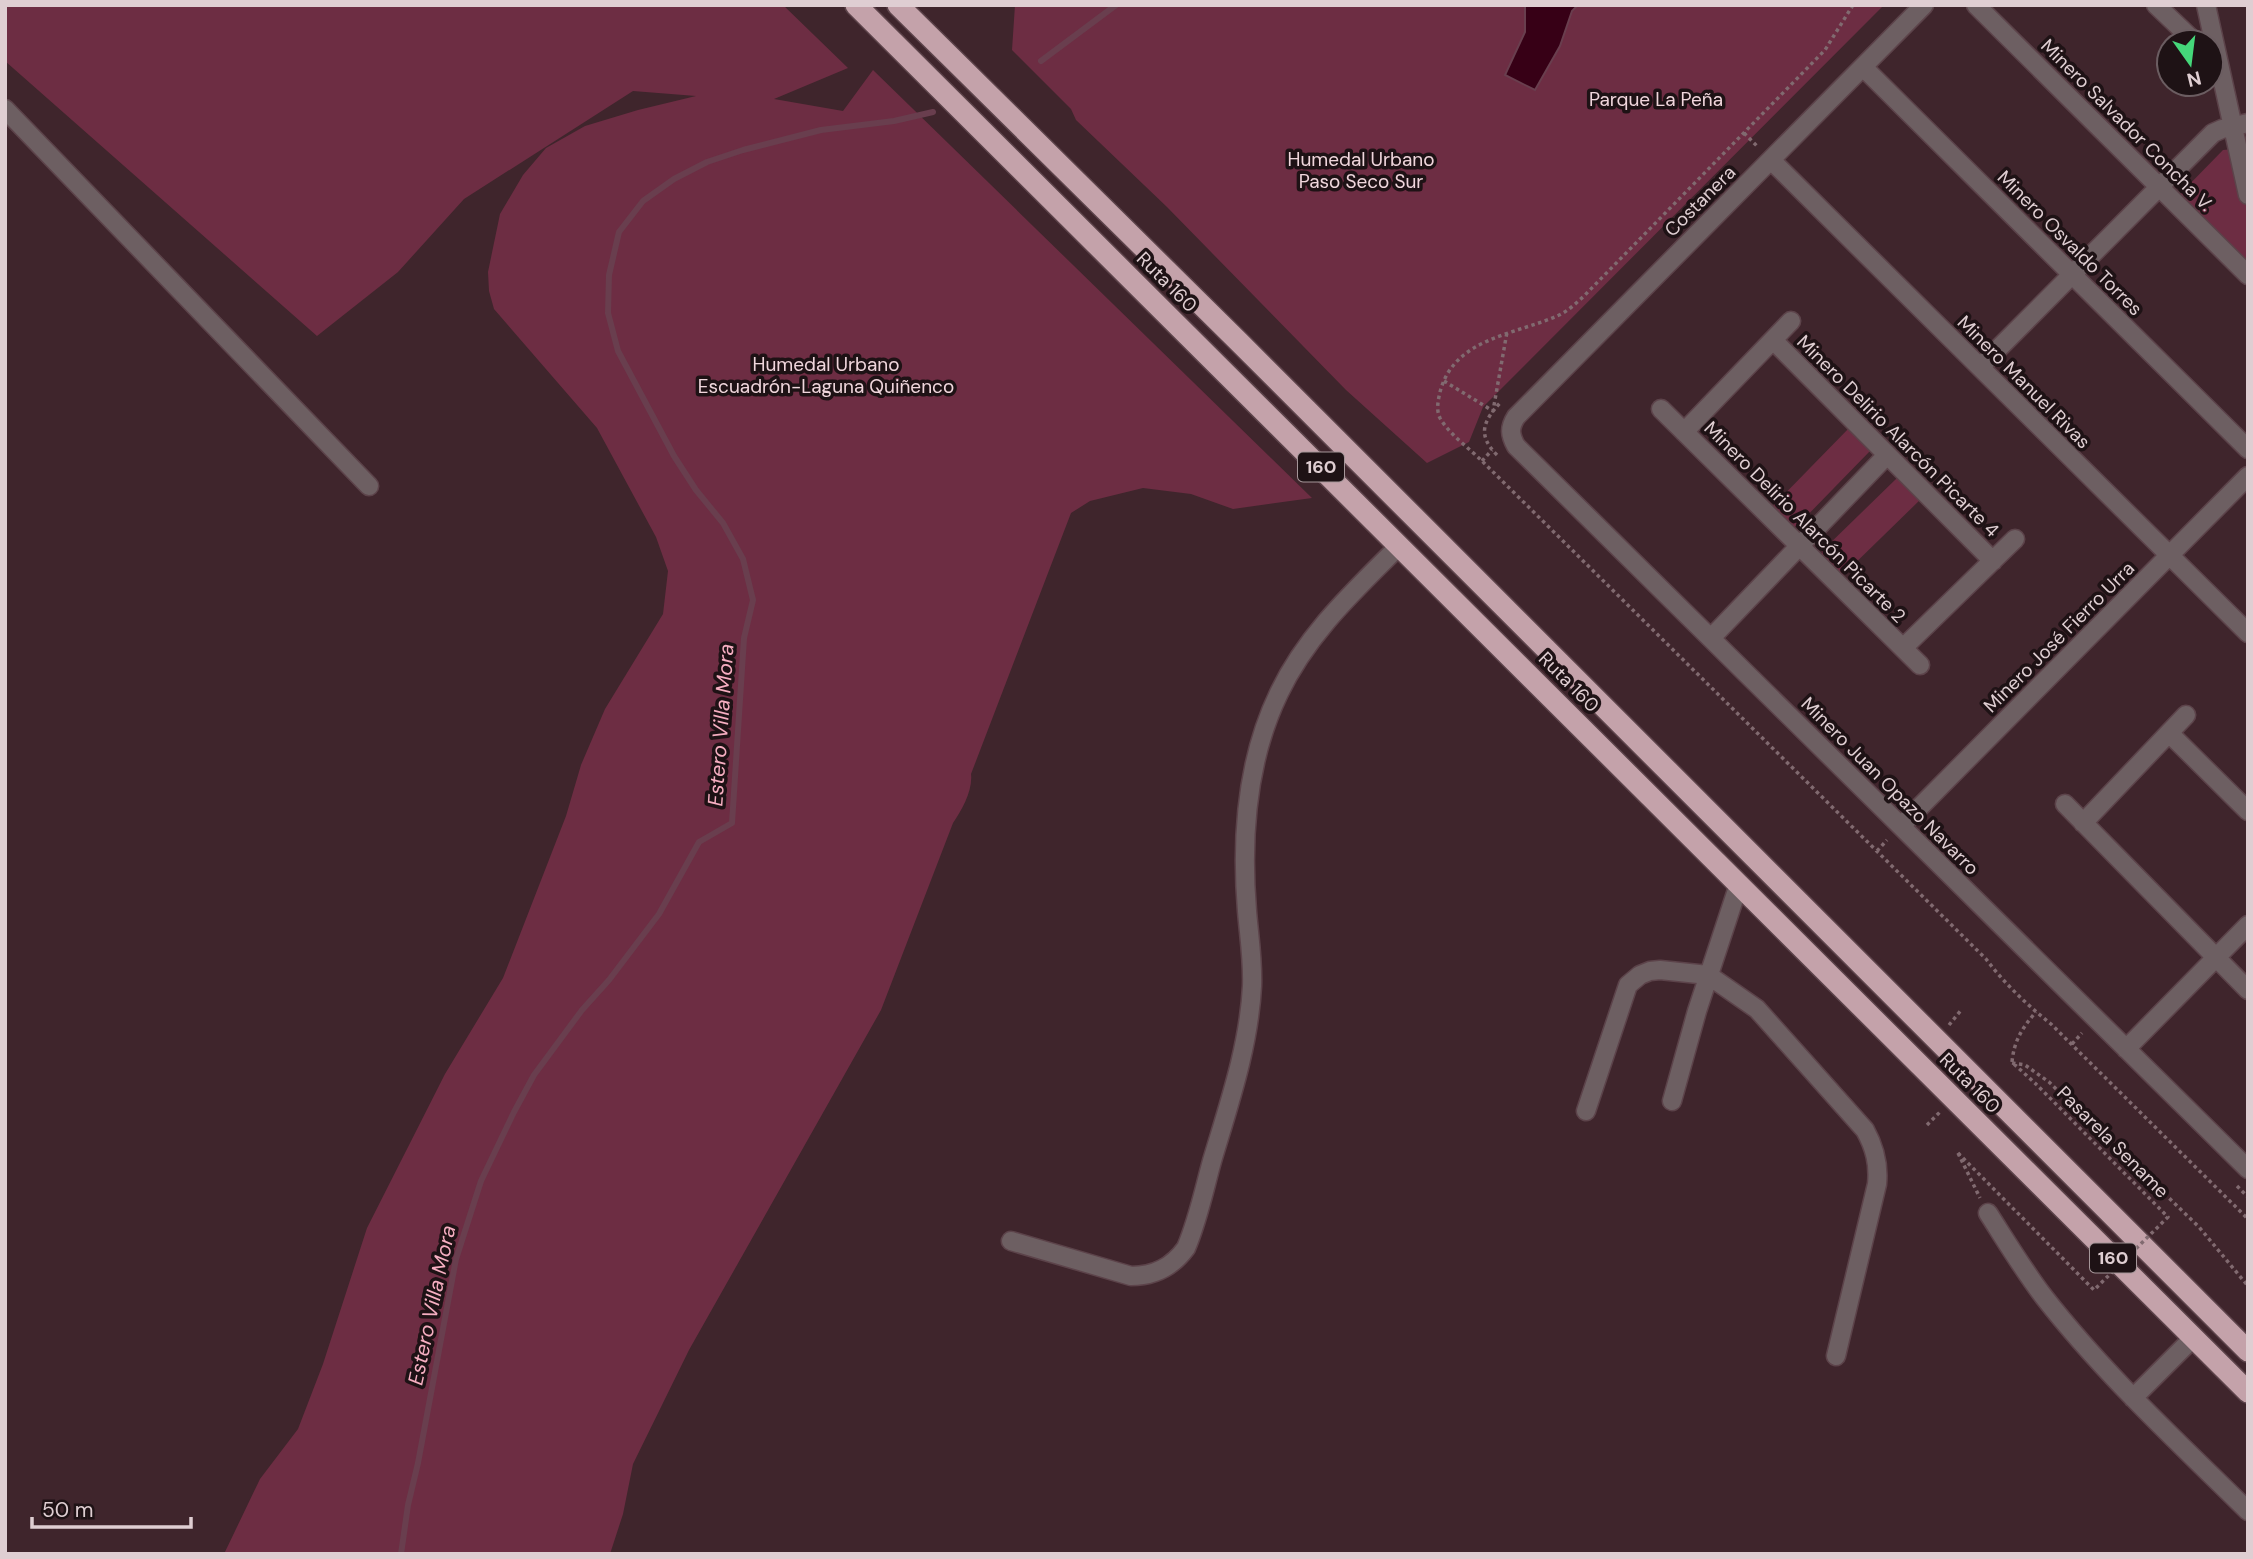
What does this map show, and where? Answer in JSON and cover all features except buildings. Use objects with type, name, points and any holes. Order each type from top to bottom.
[{"type":"highway","name":"Ruta 160","points":[[856,5],[2248,1392]]},
{"type":"highway","name":"Ruta 160","points":[[898,5],[1230,332],[2248,1351]]},
{"type":"street","name":"Costanera","points":[[1510,430],[1516,417],[1924,5]]},
{"type":"street","name":"Minero Salvador Concha V.","points":[[1976,5],[2248,275]]},
{"type":"street","points":[[2156,5],[2180,28]]},
{"type":"street","points":[[2206,5],[2210,28]]},
{"type":"street","name":"Minero Osvaldo Torres","points":[[1863,67],[2248,449]]},
{"type":"street","points":[[2225,87],[2240,125],[2248,195]]},
{"type":"street","points":[[5,109],[369,486]]},
{"type":"street","points":[[1979,367],[2213,133],[2240,125]]},
{"type":"street","name":"Minero Manuel Rivas","points":[[1771,160],[2248,633]]},
{"type":"street","points":[[1684,432],[1791,321]]},
{"type":"street","name":"Minero Delirio Alarcón Picarte 4","points":[[1773,340],[1993,561]]},
{"type":"street","name":"Minero Delirio Alarcón Picarte 2","points":[[1661,409],[1920,665]]},
{"type":"street","name":"Minero Juan Opazo Navarro","points":[[1510,430],[1516,446],[2248,1169]]},
{"type":"street","points":[[1710,638],[1887,454]]},
{"type":"street","name":"Minero José Fierro Urra","points":[[1901,826],[2248,476]]},
{"type":"street","points":[[1903,648],[2015,539]]},
{"type":"street","points":[[1011,1241],[1131,1276],[1153,1274],[1163,1269],[1172,1264],[1186,1248],[1225,1117],[1249,1015],[1251,956],[1245,837],[1252,778],[1267,721],[1286,678],[1306,646],[1323,624],[1399,546]]},
{"type":"street","points":[[2083,823],[2186,715]]},
{"type":"street","points":[[2169,733],[2248,811]]},
{"type":"street","points":[[2065,804],[2248,990]]},
{"type":"street","points":[[1672,1101],[1739,884]]},
{"type":"street","points":[[2126,1049],[2248,925]]},
{"type":"street","points":[[1586,1111],[1628,985],[1640,975],[1660,970],[1709,975],[1756,1009],[1865,1130],[1875,1151],[1877,1185],[1836,1356]]},
{"type":"street","points":[[1988,1213],[2044,1297],[2133,1398],[2248,1511]]},
{"type":"street","points":[[2133,1398],[2193,1338]]},
{"type":"path","points":[[1744,132],[1756,145]]},
{"type":"path","points":[[1493,411],[1507,332]]},
{"type":"path","points":[[1444,381],[1493,411]]},
{"type":"path","points":[[1502,401],[1488,416],[1484,430],[1492,450],[1502,460]]},
{"type":"path","points":[[1482,461],[1492,450]]},
{"type":"path","points":[[1887,840],[1877,851],[1986,959],[1998,975],[2072,1044],[2248,1219]]},
{"type":"path","points":[[2036,1012],[2019,1035],[2012,1063],[2025,1065],[2049,1082],[2199,1227],[2248,1286]]},
{"type":"path","points":[[2072,1044],[2082,1033],[2074,1024]]},
{"type":"path","name":"Pasarela Sename","points":[[1988,1213],[1958,1153],[2094,1290],[2168,1217],[2012,1063]]},
{"type":"path","points":[[2228,1177],[2248,1197]]},
{"type":"green space","name":"Humedal Urbano Escuadrón-Laguna Quiñenco","points":[[5,5],[783,5],[848,68],[774,99],[843,111],[873,70],[1312,498],[1233,509],[1191,494],[1143,488],[1090,501],[1071,513],[971,774],[966,800],[953,823],[881,1010],[689,1350],[633,1464],[623,1514],[610,1554],[224,1554],[260,1479],[298,1429],[323,1364],[367,1228],[445,1074],[503,978],[566,816],[581,765],[605,709],[663,614],[668,571],[656,537],[597,428],[494,309],[488,272],[500,214],[523,175],[546,148],[585,126],[696,96],[633,91],[464,199],[398,272],[317,336],[5,61]]},
{"type":"green space","name":"Humedal Urbano Paso Seco Sur","points":[[1015,5],[1884,5],[1483,407],[1469,442],[1427,463],[1346,390],[1167,207],[1076,120],[1071,109],[1012,50]]},
{"type":"green space","points":[[2234,149],[2248,206],[2248,265],[2180,194],[2223,150]]},
{"type":"green space","points":[[1851,426],[1871,446],[1870,451],[1793,527],[1772,507]]},
{"type":"green space","points":[[1901,477],[1922,498],[1841,577],[1821,556],[1822,551]]},
{"type":"shaded area","points":[[1525,5],[1578,5],[1572,11],[1560,46],[1535,90],[1505,75],[1525,32]]},
{"type":"waterway","name":"Estero Villa Mora","points":[[1041,61],[1116,5]]},
{"type":"waterway","name":"Estero Villa Mora","points":[[401,1554],[456,1259],[481,1181],[534,1075],[659,914],[699,842],[732,823],[744,638],[753,600],[743,559],[723,523],[696,490],[674,456],[618,351],[608,313],[609,275],[619,232],[643,201],[674,179],[707,162],[821,130],[894,121],[933,112]]},
{"type":"park label","name":"Parque La Peña","points":[[1656,99]]}]
